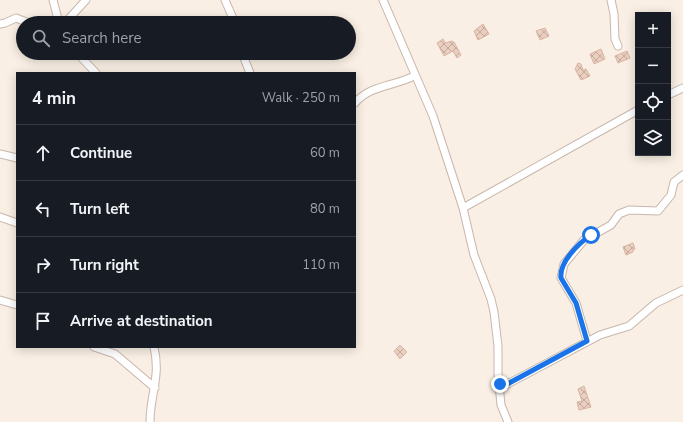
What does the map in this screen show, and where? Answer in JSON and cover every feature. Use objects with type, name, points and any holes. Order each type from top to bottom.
[{"type":"street","points":[[53,0],[57,16]]},
{"type":"street","points":[[71,16],[86,0]]},
{"type":"street","points":[[225,0],[232,16]]},
{"type":"street","points":[[383,0],[408,56],[414,76],[433,116],[462,208],[474,255],[494,312],[501,405],[508,422]]},
{"type":"street","points":[[611,0],[616,27],[614,39],[618,46]]},
{"type":"street","points":[[0,24],[16,18]]},
{"type":"street","points":[[84,60],[95,72]]},
{"type":"street","points":[[245,60],[250,72]]},
{"type":"street","points":[[356,102],[366,92],[403,82],[414,76]]},
{"type":"street","points":[[671,94],[683,88]]},
{"type":"street","points":[[462,208],[635,112]]},
{"type":"street","points":[[0,154],[16,158]]},
{"type":"street","points":[[587,341],[576,303],[561,278],[564,264],[584,240],[611,224],[619,214],[632,209],[658,211],[671,195],[674,182],[683,175]]},
{"type":"street","points":[[0,217],[16,223]]},
{"type":"street","points":[[500,388],[587,341],[600,335],[629,326],[656,303],[683,290]]},
{"type":"street","points":[[0,300],[16,305]]},
{"type":"street","points":[[97,348],[115,354],[155,388]]},
{"type":"street","points":[[150,422],[157,362],[154,348]]},
{"type":"building","points":[[483,24],[489,34],[478,40],[474,31]]},
{"type":"building","points":[[545,28],[549,36],[540,40],[536,31]]},
{"type":"building","points":[[443,39],[445,43],[452,41],[454,42],[461,55],[457,58],[453,51],[444,56],[437,43]]},
{"type":"building","points":[[601,49],[605,59],[594,64],[590,54]]},
{"type":"building","points":[[627,51],[630,58],[618,63],[615,56]]},
{"type":"building","points":[[578,63],[581,64],[583,70],[586,69],[590,76],[581,80],[575,69]]},
{"type":"building","points":[[633,243],[635,249],[633,252],[626,255],[623,247]]},
{"type":"building","points":[[400,345],[407,352],[400,359],[394,351]]},
{"type":"building","points":[[584,386],[591,407],[579,410],[577,402],[582,401],[578,389]]},
{"type":"route","points":[[500,384],[500,388],[587,341],[582,319],[576,303],[561,278],[560,273],[564,264],[584,240],[591,235]]}]
